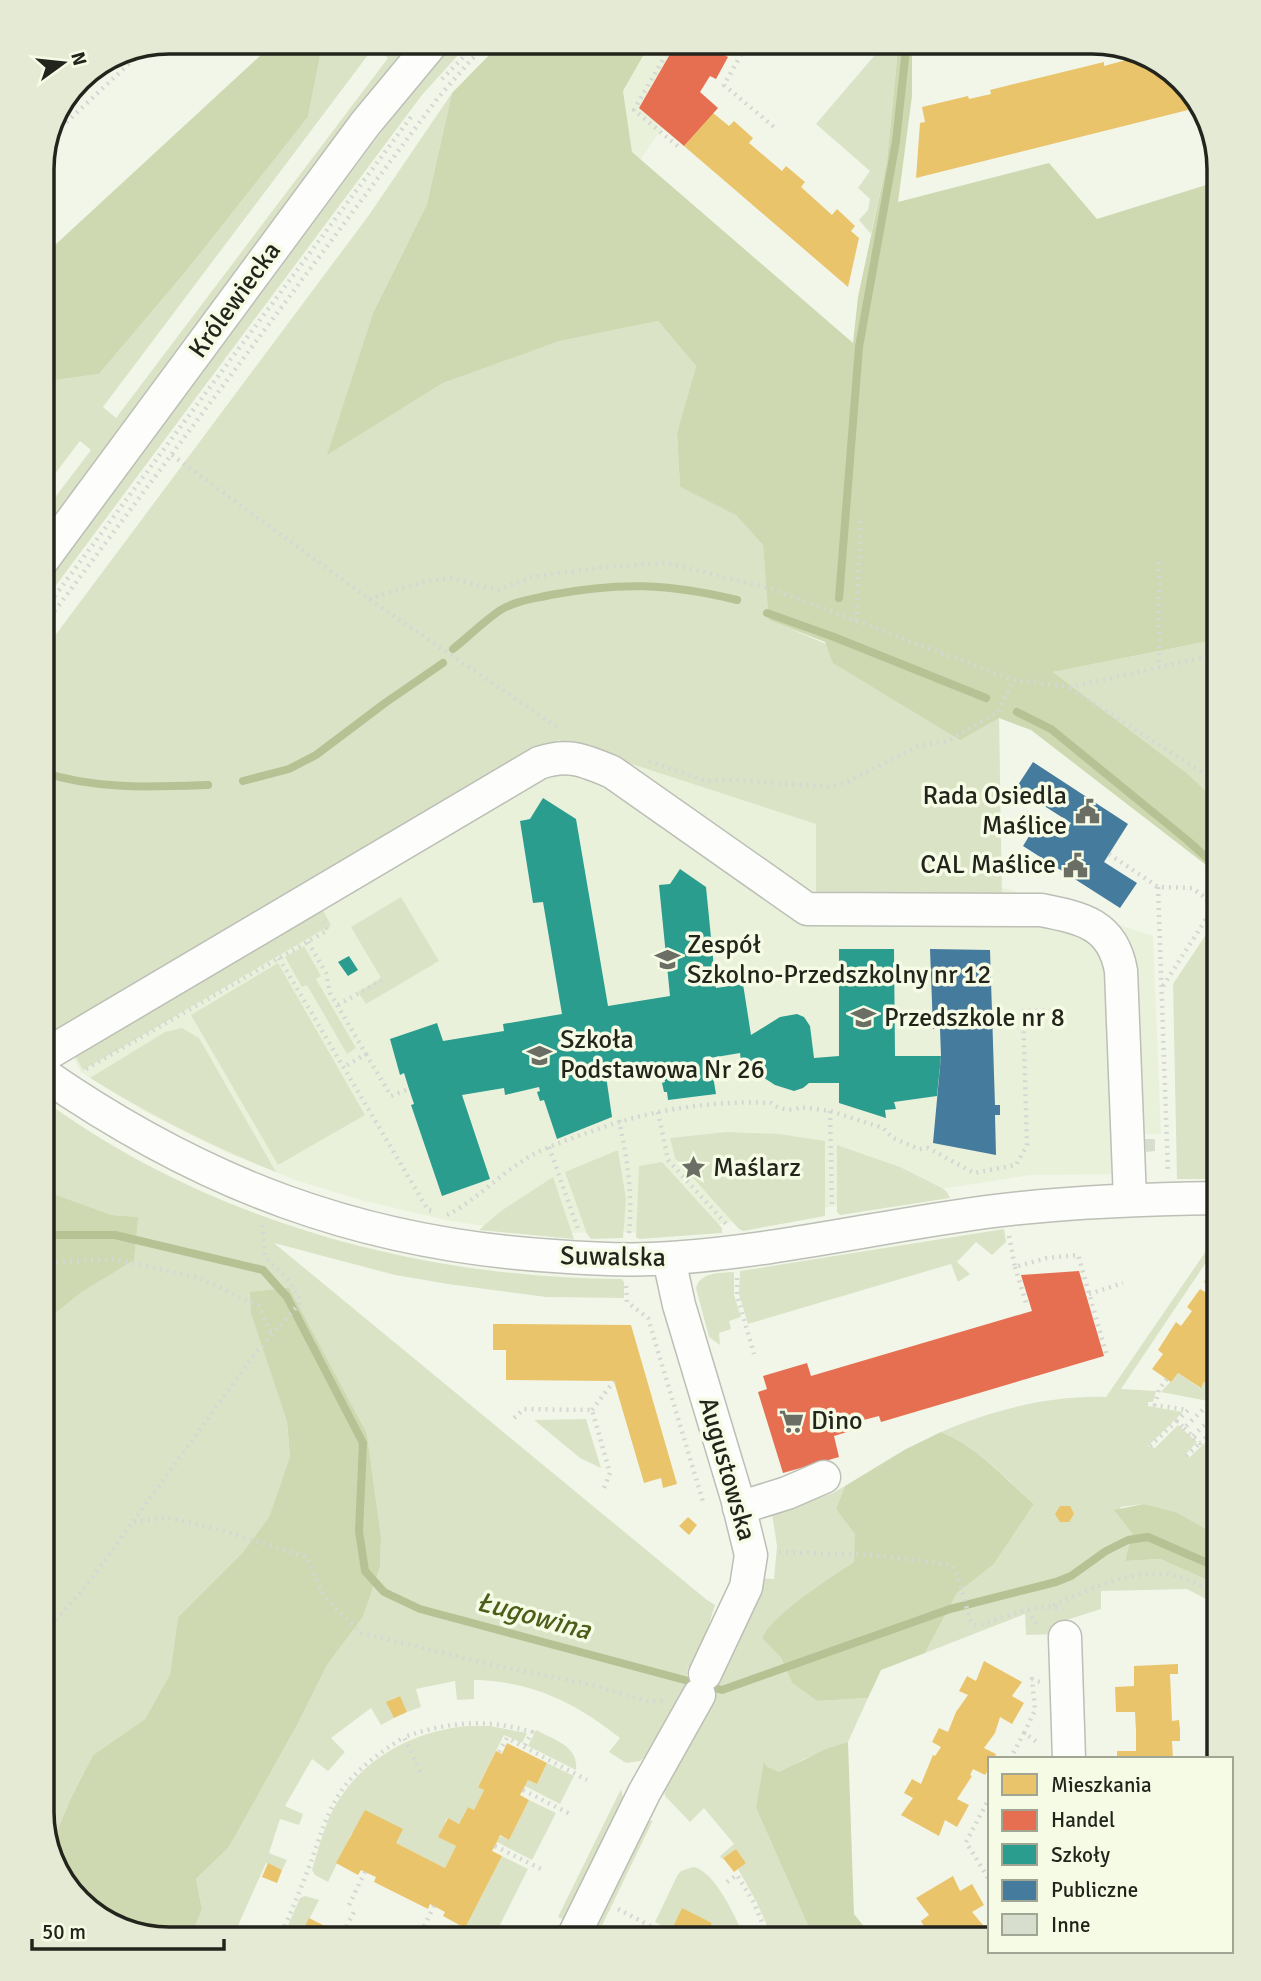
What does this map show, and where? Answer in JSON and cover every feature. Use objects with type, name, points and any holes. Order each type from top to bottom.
[{"type":"street","name":"Królewiecka","points":[[54,545],[365,124],[423,54]]},
{"type":"street","points":[[54,1050],[539,763],[558,756],[589,762],[612,772],[807,909],[1041,910],[1073,916],[1104,933],[1119,958],[1130,1200]]},
{"type":"street","name":"Suwalska","points":[[54,1081],[96,1110],[169,1151],[299,1208],[386,1233],[450,1245],[628,1267],[988,1212],[1130,1200],[1207,1199]]},
{"type":"street","name":"Augustowska","points":[[578,1927],[644,1793],[700,1690],[746,1587],[751,1555],[679,1304],[669,1259]]},
{"type":"street","points":[[739,1508],[787,1493],[824,1477]]},
{"type":"street","points":[[1056,1752],[1065,1637]]},
{"type":"path","points":[[442,80],[467,54]]},
{"type":"path","points":[[54,612],[437,99],[477,54]]},
{"type":"path","points":[[666,54],[634,110],[680,148]]},
{"type":"path","points":[[741,54],[724,85],[774,127]]},
{"type":"path","points":[[63,124],[132,61]]},
{"type":"path","points":[[54,598],[418,108]]},
{"type":"path","points":[[172,455],[369,599],[563,730]]},
{"type":"path","points":[[856,621],[861,517]]},
{"type":"path","points":[[1158,562],[1159,668]]},
{"type":"path","points":[[369,599],[422,582],[449,578],[498,590],[531,577],[668,564],[772,589],[1013,680],[1070,687],[1207,657]]},
{"type":"path","points":[[641,758],[706,781],[736,780],[828,787],[847,782],[918,746],[947,741],[998,712],[1013,680]]},
{"type":"path","points":[[1070,687],[1207,775]]},
{"type":"path","points":[[1109,854],[1158,887],[1192,888],[1207,897]]},
{"type":"path","points":[[1158,887],[1168,1184]]},
{"type":"path","points":[[87,1070],[328,930],[309,898]]},
{"type":"path","points":[[1162,987],[1207,918]]},
{"type":"path","points":[[308,942],[326,973],[330,993],[391,1096],[409,1089]]},
{"type":"path","points":[[279,958],[428,1210],[448,1215],[520,1163],[549,1147],[619,1120],[658,1112],[749,1102],[771,1102],[776,1107],[796,1110],[800,1107],[830,1111],[883,1128],[893,1138],[919,1149],[928,1148],[974,1173],[1016,1165],[1027,1144],[1023,1011],[1058,1010]]},
{"type":"path","points":[[338,1005],[382,980]]},
{"type":"path","points":[[344,1067],[366,1054]]},
{"type":"path","points":[[830,1111],[832,1220]]},
{"type":"path","points":[[658,1112],[668,1160],[737,1236]]},
{"type":"path","points":[[619,1120],[629,1168],[632,1203],[626,1302],[648,1318],[704,1505]]},
{"type":"path","points":[[549,1147],[582,1242]]},
{"type":"path","points":[[54,1622],[89,1582],[271,1334],[302,1303],[289,1281],[265,1257],[262,1227],[263,1212],[269,1196]]},
{"type":"path","points":[[1006,1225],[1026,1303]]},
{"type":"path","points":[[1015,1267],[1047,1258],[1078,1255],[1107,1356]]},
{"type":"path","points":[[54,1262],[114,1258],[200,1278],[258,1306],[271,1334]]},
{"type":"path","points":[[738,1267],[737,1295],[754,1354]]},
{"type":"path","points":[[1089,1294],[1123,1283]]},
{"type":"path","points":[[1150,1446],[1188,1410],[1155,1405],[1159,1389],[1167,1379]]},
{"type":"path","points":[[592,1410],[614,1381]]},
{"type":"path","points":[[1184,1428],[1207,1406]]},
{"type":"path","points":[[514,1418],[524,1409],[592,1410]]},
{"type":"path","points":[[592,1410],[610,1473],[604,1488]]},
{"type":"path","points":[[1177,1421],[1200,1443]]},
{"type":"path","points":[[1193,1436],[1207,1423]]},
{"type":"path","points":[[1186,1456],[1207,1436]]},
{"type":"path","points":[[134,1522],[166,1517],[224,1531],[306,1557],[325,1598],[361,1633],[494,1665],[593,1685],[647,1701],[700,1690]]},
{"type":"path","points":[[751,1555],[787,1551],[875,1555],[951,1565],[958,1576],[970,1620],[974,1625],[1028,1609]]},
{"type":"path","points":[[1052,1605],[1104,1583],[1146,1574],[1180,1577],[1207,1590]]},
{"type":"path","points":[[284,1927],[333,1804],[363,1766],[404,1737],[452,1724],[480,1722],[510,1725],[532,1732],[524,1747]]},
{"type":"path","points":[[1011,1757],[1024,1732],[1056,1752]]},
{"type":"path","points":[[404,1737],[420,1772]]},
{"type":"path","points":[[499,1752],[507,1738],[587,1780]]},
{"type":"path","points":[[523,1790],[569,1814]]},
{"type":"path","points":[[988,1801],[966,1842],[988,1878]]},
{"type":"path","points":[[495,1846],[541,1869]]},
{"type":"path","points":[[349,1905],[365,1872]]},
{"type":"path","points":[[727,1882],[737,1875],[754,1903],[764,1927]]},
{"type":"path","points":[[424,1927],[434,1906]]},
{"type":"path","points":[[346,1927],[356,1908]]},
{"type":"path","points":[[615,1908],[652,1927]]},
{"type":"shaded area","points":[[320,54],[369,54],[103,407],[116,418],[388,58],[383,54],[405,54],[54,520],[54,499],[91,450],[80,441],[54,475],[54,380],[99,374],[187,270],[308,117]]},
{"type":"shaded area","points":[[444,54],[459,54],[422,95],[54,588],[54,571],[415,87]]},
{"type":"shaded area","points":[[644,54],[670,54],[640,108],[662,128],[640,160],[632,152],[623,91]]},
{"type":"shaded area","points":[[876,54],[897,54],[887,161],[871,234],[859,220],[868,210],[870,199],[858,188],[870,171],[816,124]]},
{"type":"shaded area","points":[[452,93],[427,204],[373,313],[328,454],[443,383],[560,341],[658,321],[696,366],[677,433],[680,487],[737,515],[763,545],[770,620],[999,718],[1002,901],[816,900],[816,824],[558,740],[54,1034],[54,637],[369,215]]},
{"type":"shaded area","points":[[1207,641],[1207,792],[1188,774],[1053,672]]},
{"type":"shaded area","name":"Zespół Szkolno-Przedszkolny nr 12","points":[[999,718],[1002,887],[1153,936],[1161,1134],[1144,1134],[1144,1174],[1031,1175],[670,1232],[531,1233],[450,1221],[364,1201],[298,1181],[225,1152],[149,1114],[81,1072],[65,1043],[558,740],[582,748]]},
{"type":"shaded area","points":[[401,897],[439,961],[366,1004],[358,992],[381,978],[351,927]]},
{"type":"shaded area","points":[[320,905],[331,925],[83,1070],[71,1049]]},
{"type":"shaded area","points":[[1207,933],[1207,1179],[1177,1179],[1173,984]]},
{"type":"shaded area","points":[[304,946],[321,976],[316,979],[356,1048],[347,1054],[307,985],[302,987],[285,957]]},
{"type":"shaded area","points":[[278,963],[365,1115],[278,1165],[191,1015]]},
{"type":"shaded area","points":[[182,1028],[199,1038],[276,1172],[181,1129],[90,1078],[165,1032]]},
{"type":"shaded area","points":[[54,1107],[106,1142],[174,1178],[245,1209],[318,1234],[392,1254],[468,1268],[545,1276],[622,1279],[624,1298],[546,1297],[395,1275],[274,1243],[715,1605],[696,1670],[688,1667],[684,1697],[646,1756],[640,1761],[626,1763],[609,1752],[620,1738],[587,1714],[534,1690],[495,1681],[474,1680],[474,1699],[457,1700],[455,1681],[416,1689],[421,1707],[407,1712],[399,1696],[387,1702],[394,1718],[381,1725],[371,1708],[331,1738],[345,1752],[328,1771],[312,1759],[285,1806],[303,1814],[299,1825],[280,1819],[269,1853],[287,1860],[282,1870],[266,1863],[237,1927],[195,1927],[202,1909],[196,1879],[229,1847],[327,1665],[363,1617],[380,1567],[381,1537],[367,1434],[251,1314],[287,1422],[290,1458],[269,1517],[243,1552],[178,1617],[170,1674],[145,1719],[93,1755],[56,1833],[54,1812],[54,1314],[83,1291],[138,1217],[112,1215],[54,1194]]},
{"type":"shaded area","points":[[727,1132],[779,1134],[825,1141],[825,1216],[743,1231],[739,1229],[675,1158],[670,1138]]},
{"type":"shaded area","points":[[837,1145],[900,1167],[942,1188],[950,1198],[840,1215],[837,1212]]},
{"type":"shaded area","points":[[618,1150],[626,1199],[623,1238],[591,1239],[565,1172]]},
{"type":"shaded area","points":[[662,1162],[722,1228],[722,1233],[639,1239],[636,1237],[639,1166]]},
{"type":"shaded area","points":[[553,1177],[574,1239],[479,1230],[501,1211]]},
{"type":"shaded area","points":[[1004,1229],[1006,1242],[992,1255],[976,1242],[957,1262],[970,1274],[958,1282],[951,1264],[748,1324],[739,1294],[740,1271]]},
{"type":"shaded area","points":[[1207,1250],[1207,1261],[1121,1389],[1156,1391],[1153,1402],[1148,1402],[1148,1406],[1183,1412],[1148,1446],[1155,1448],[1178,1425],[1197,1442],[1185,1455],[1190,1457],[1207,1441],[1207,1529],[1176,1512],[1144,1504],[1120,1507],[1132,1533],[1125,1561],[1160,1559],[1207,1580],[1207,1600],[1187,1589],[1101,1591],[1101,1609],[1057,1623],[1057,1634],[1026,1635],[1025,1614],[925,1653],[957,1593],[994,1564],[1034,1504],[979,1455],[941,1432],[980,1417],[1043,1401],[1106,1397]]},
{"type":"shaded area","points":[[734,1272],[734,1295],[741,1317],[729,1321],[731,1329],[719,1333],[720,1345],[709,1337],[696,1288],[706,1276]]},
{"type":"shaded area","points":[[1178,1373],[1200,1388],[1204,1382],[1207,1384],[1207,1401],[1161,1392]]},
{"type":"shaded area","points":[[586,1419],[601,1468],[580,1458],[534,1420]]},
{"type":"shaded area","points":[[845,1486],[836,1509],[856,1534],[854,1562],[811,1593],[762,1638],[781,1658],[792,1683],[817,1701],[868,1698],[848,1742],[804,1759],[782,1773],[769,1771],[756,1808],[809,1927],[768,1927],[738,1869],[746,1863],[736,1849],[722,1859],[720,1856],[734,1844],[704,1808],[690,1822],[665,1796],[663,1783],[678,1765],[706,1706],[714,1670],[759,1578],[774,1579],[777,1546],[772,1514],[833,1493]]},
{"type":"shaded area","points":[[468,1726],[490,1726],[527,1733],[522,1743],[504,1735],[478,1786],[484,1790],[474,1810],[468,1807],[459,1824],[447,1818],[439,1837],[456,1846],[445,1868],[396,1843],[352,1833],[328,1882],[315,1875],[312,1870],[329,1818],[340,1798],[368,1766],[386,1753],[425,1735]]},
{"type":"shaded area","points":[[536,1730],[569,1749],[574,1755],[576,1770],[528,1746]]},
{"type":"shaded area","points":[[547,1763],[574,1776],[560,1804],[525,1786],[528,1780],[537,1784]]},
{"type":"shaded area","points":[[621,1789],[624,1802],[567,1921],[558,1917]]},
{"type":"shaded area","points":[[529,1800],[556,1813],[532,1860],[497,1842],[500,1836],[509,1840]]},
{"type":"shaded area","points":[[653,1820],[601,1927],[592,1927],[645,1823]]},
{"type":"shaded area","points":[[502,1856],[528,1869],[499,1927],[465,1927]]},
{"type":"shaded area","points":[[693,1867],[709,1877],[731,1909],[739,1927],[714,1927],[712,1923],[682,1909],[673,1927],[664,1927],[655,1922],[681,1871]]},
{"type":"shaded area","points":[[305,1896],[319,1900],[305,1927],[287,1927],[300,1898]]},
{"type":"green space","points":[[262,54],[320,54],[308,117],[187,270],[99,374],[54,380],[54,246]]},
{"type":"green space","points":[[490,54],[644,54],[623,91],[632,152],[853,343],[858,297],[887,161],[897,54],[912,54],[912,96],[898,202],[1049,163],[1097,219],[1207,185],[1207,641],[1053,672],[1188,774],[1207,792],[1207,866],[1031,730],[999,718],[960,740],[833,663],[825,642],[769,620],[763,545],[736,515],[680,487],[677,433],[696,366],[658,321],[560,341],[443,383],[327,455],[373,313],[427,204],[452,93]]},
{"type":"green space","points":[[54,1194],[112,1215],[138,1217],[134,1260],[83,1291],[54,1314]]},
{"type":"green space","points":[[289,1288],[367,1434],[381,1537],[380,1567],[363,1617],[327,1665],[229,1847],[196,1879],[202,1909],[195,1927],[147,1925],[132,1921],[105,1907],[83,1887],[66,1862],[56,1833],[93,1755],[145,1719],[170,1674],[178,1617],[243,1552],[269,1517],[290,1457],[287,1422],[251,1314],[250,1292]]},
{"type":"green space","points":[[941,1432],[979,1455],[1034,1504],[994,1564],[957,1593],[925,1653],[881,1670],[868,1698],[817,1701],[792,1683],[781,1658],[762,1638],[768,1628],[790,1607],[854,1562],[855,1534],[836,1509],[845,1486],[906,1449]]},
{"type":"green space","points":[[1144,1504],[1176,1512],[1207,1529],[1207,1580],[1160,1559],[1125,1561],[1132,1533],[1114,1510]]},
{"type":"green space","points":[[848,1742],[854,1914],[864,1927],[809,1927],[756,1808],[764,1762],[767,1767],[779,1772],[826,1749]]},
{"type":"building: Mieszkania","points":[[1128,60],[1142,66],[1167,83],[1187,105],[1188,110],[916,178],[920,123],[925,122],[922,107],[968,96],[969,99],[991,94],[990,90],[1104,62],[1104,66]]},
{"type":"building: Mieszkania","points":[[713,113],[729,126],[734,121],[753,138],[749,143],[782,171],[786,166],[805,182],[801,187],[832,215],[837,209],[855,226],[851,231],[859,238],[848,287],[684,146]]},
{"type":"building: Mieszkania","points":[[1207,1288],[1207,1384],[1204,1382],[1201,1388],[1178,1373],[1171,1382],[1152,1369],[1163,1354],[1158,1350],[1176,1322],[1181,1326],[1192,1311],[1187,1307],[1200,1289],[1205,1292]]},
{"type":"building: Mieszkania","points":[[493,1324],[631,1325],[677,1484],[663,1488],[661,1478],[644,1483],[614,1381],[506,1380],[506,1350],[493,1350]]},
{"type":"building: Mieszkania","points":[[1060,1506],[1070,1506],[1074,1514],[1069,1522],[1060,1522],[1055,1514]]},
{"type":"building: Mieszkania","points":[[688,1517],[697,1525],[689,1535],[679,1526]]},
{"type":"building: Mieszkania","points":[[984,1661],[1022,1682],[1012,1696],[1024,1703],[1012,1724],[1000,1717],[995,1733],[984,1748],[996,1754],[995,1757],[988,1757],[988,1770],[985,1775],[973,1769],[970,1775],[972,1776],[957,1799],[969,1805],[957,1827],[945,1820],[939,1836],[901,1815],[913,1798],[904,1793],[912,1779],[921,1784],[933,1755],[935,1756],[941,1747],[932,1742],[939,1728],[948,1732],[956,1712],[968,1695],[959,1691],[967,1676],[976,1681]]},
{"type":"building: Mieszkania","points":[[1178,1664],[1178,1674],[1170,1674],[1172,1721],[1179,1720],[1180,1730],[1180,1741],[1172,1741],[1173,1757],[1117,1757],[1117,1751],[1136,1751],[1135,1712],[1116,1712],[1115,1687],[1134,1686],[1134,1666]]},
{"type":"building: Mieszkania","points":[[400,1696],[407,1712],[394,1718],[386,1702]]},
{"type":"building: Mieszkania","points":[[507,1743],[547,1763],[537,1784],[528,1780],[520,1795],[529,1800],[509,1840],[500,1835],[492,1851],[502,1856],[466,1927],[443,1916],[445,1912],[430,1904],[428,1909],[374,1882],[376,1877],[361,1870],[358,1875],[336,1863],[365,1810],[403,1829],[396,1843],[445,1868],[456,1846],[438,1837],[448,1818],[459,1824],[468,1807],[474,1810],[484,1790],[478,1787],[496,1751],[502,1754]]},
{"type":"building: Mieszkania","points":[[736,1849],[746,1863],[734,1872],[723,1858]]},
{"type":"building: Mieszkania","points":[[268,1863],[282,1870],[277,1883],[262,1877]]},
{"type":"building: Mieszkania","points":[[953,1876],[960,1891],[972,1884],[984,1905],[972,1912],[984,1927],[924,1927],[921,1921],[929,1915],[916,1898]]},
{"type":"building: Mieszkania","points":[[682,1908],[715,1927],[673,1927]]},
{"type":"building: Mieszkania","points":[[309,1918],[327,1927],[305,1927]]},
{"type":"building: Handel","points":[[670,54],[722,54],[728,57],[716,79],[710,76],[700,92],[718,108],[684,146],[639,108]]},
{"type":"building: Handel","points":[[1079,1271],[1104,1356],[881,1422],[879,1416],[856,1422],[857,1429],[834,1436],[839,1457],[783,1473],[758,1392],[767,1389],[763,1376],[807,1363],[811,1376],[1032,1311],[1021,1275]]},
{"type":"building: Szkoły","points":[[543,798],[576,819],[608,1006],[670,996],[659,885],[670,884],[680,869],[706,887],[716,988],[743,984],[751,1035],[780,1017],[797,1014],[804,1017],[810,1026],[814,1058],[839,1056],[839,949],[894,949],[895,1056],[941,1056],[937,1096],[894,1102],[896,1109],[885,1110],[886,1118],[839,1103],[839,1083],[809,1083],[794,1091],[775,1085],[746,1066],[741,1061],[740,1053],[710,1058],[716,1094],[668,1100],[662,1083],[665,1082],[662,1066],[640,1070],[641,1074],[629,1076],[628,1072],[606,1076],[612,1117],[557,1139],[544,1100],[540,1101],[537,1092],[540,1091],[539,1087],[505,1095],[504,1088],[462,1095],[490,1179],[442,1196],[411,1105],[414,1104],[404,1073],[400,1075],[390,1039],[437,1023],[443,1041],[504,1031],[503,1024],[562,1014],[543,902],[533,903],[520,821],[530,819]]},
{"type":"building: Szkoły","points":[[349,956],[358,970],[348,976],[338,962]]},
{"type":"building: Publiczne","points":[[1033,762],[1128,824],[1104,862],[1137,883],[1120,908],[1023,846],[1039,820],[1063,835],[1071,823],[1016,788]]},
{"type":"building: Publiczne","points":[[930,949],[990,950],[995,1105],[1000,1105],[1000,1115],[995,1115],[996,1155],[933,1143],[941,1056],[940,1029],[933,1029]]},
{"type":"building: Inne","points":[[1145,1139],[1155,1139],[1155,1151],[1146,1152]]},
{"type":"waterway","points":[[839,598],[859,347],[896,141],[905,54]]},
{"type":"waterway","points":[[453,649],[499,611],[550,595],[599,588],[644,586],[688,590],[737,600]]},
{"type":"waterway","points":[[767,613],[986,698]]},
{"type":"waterway","points":[[243,781],[289,769],[316,755],[443,663]]},
{"type":"waterway","points":[[1017,712],[1051,729],[1207,858]]},
{"type":"waterway","points":[[54,776],[104,785],[208,785]]},
{"type":"waterway","name":"Ługowina","points":[[54,1235],[115,1235],[263,1270],[287,1297],[363,1443],[359,1531],[365,1571],[384,1592],[420,1609],[722,1690],[950,1609],[1056,1582],[1071,1576],[1106,1551],[1128,1540],[1148,1537],[1207,1563]]},
{"type":"place","name":"Rada Osiedla Maślice","points":[[1087,811]]},
{"type":"place","name":"CAL Maślice","points":[[1076,865]]},
{"type":"place","name":"Zespół Szkolno-Przedszkolny nr 12","points":[[667,960]]},
{"type":"place","name":"Przedszkole nr 8","points":[[864,1018]]},
{"type":"place","name":"Szkoła Podstawowa Nr 26","points":[[540,1055]]},
{"type":"place","name":"Maślarz","points":[[693,1168]]},
{"type":"place","name":"Dino","points":[[791,1421]]}]
